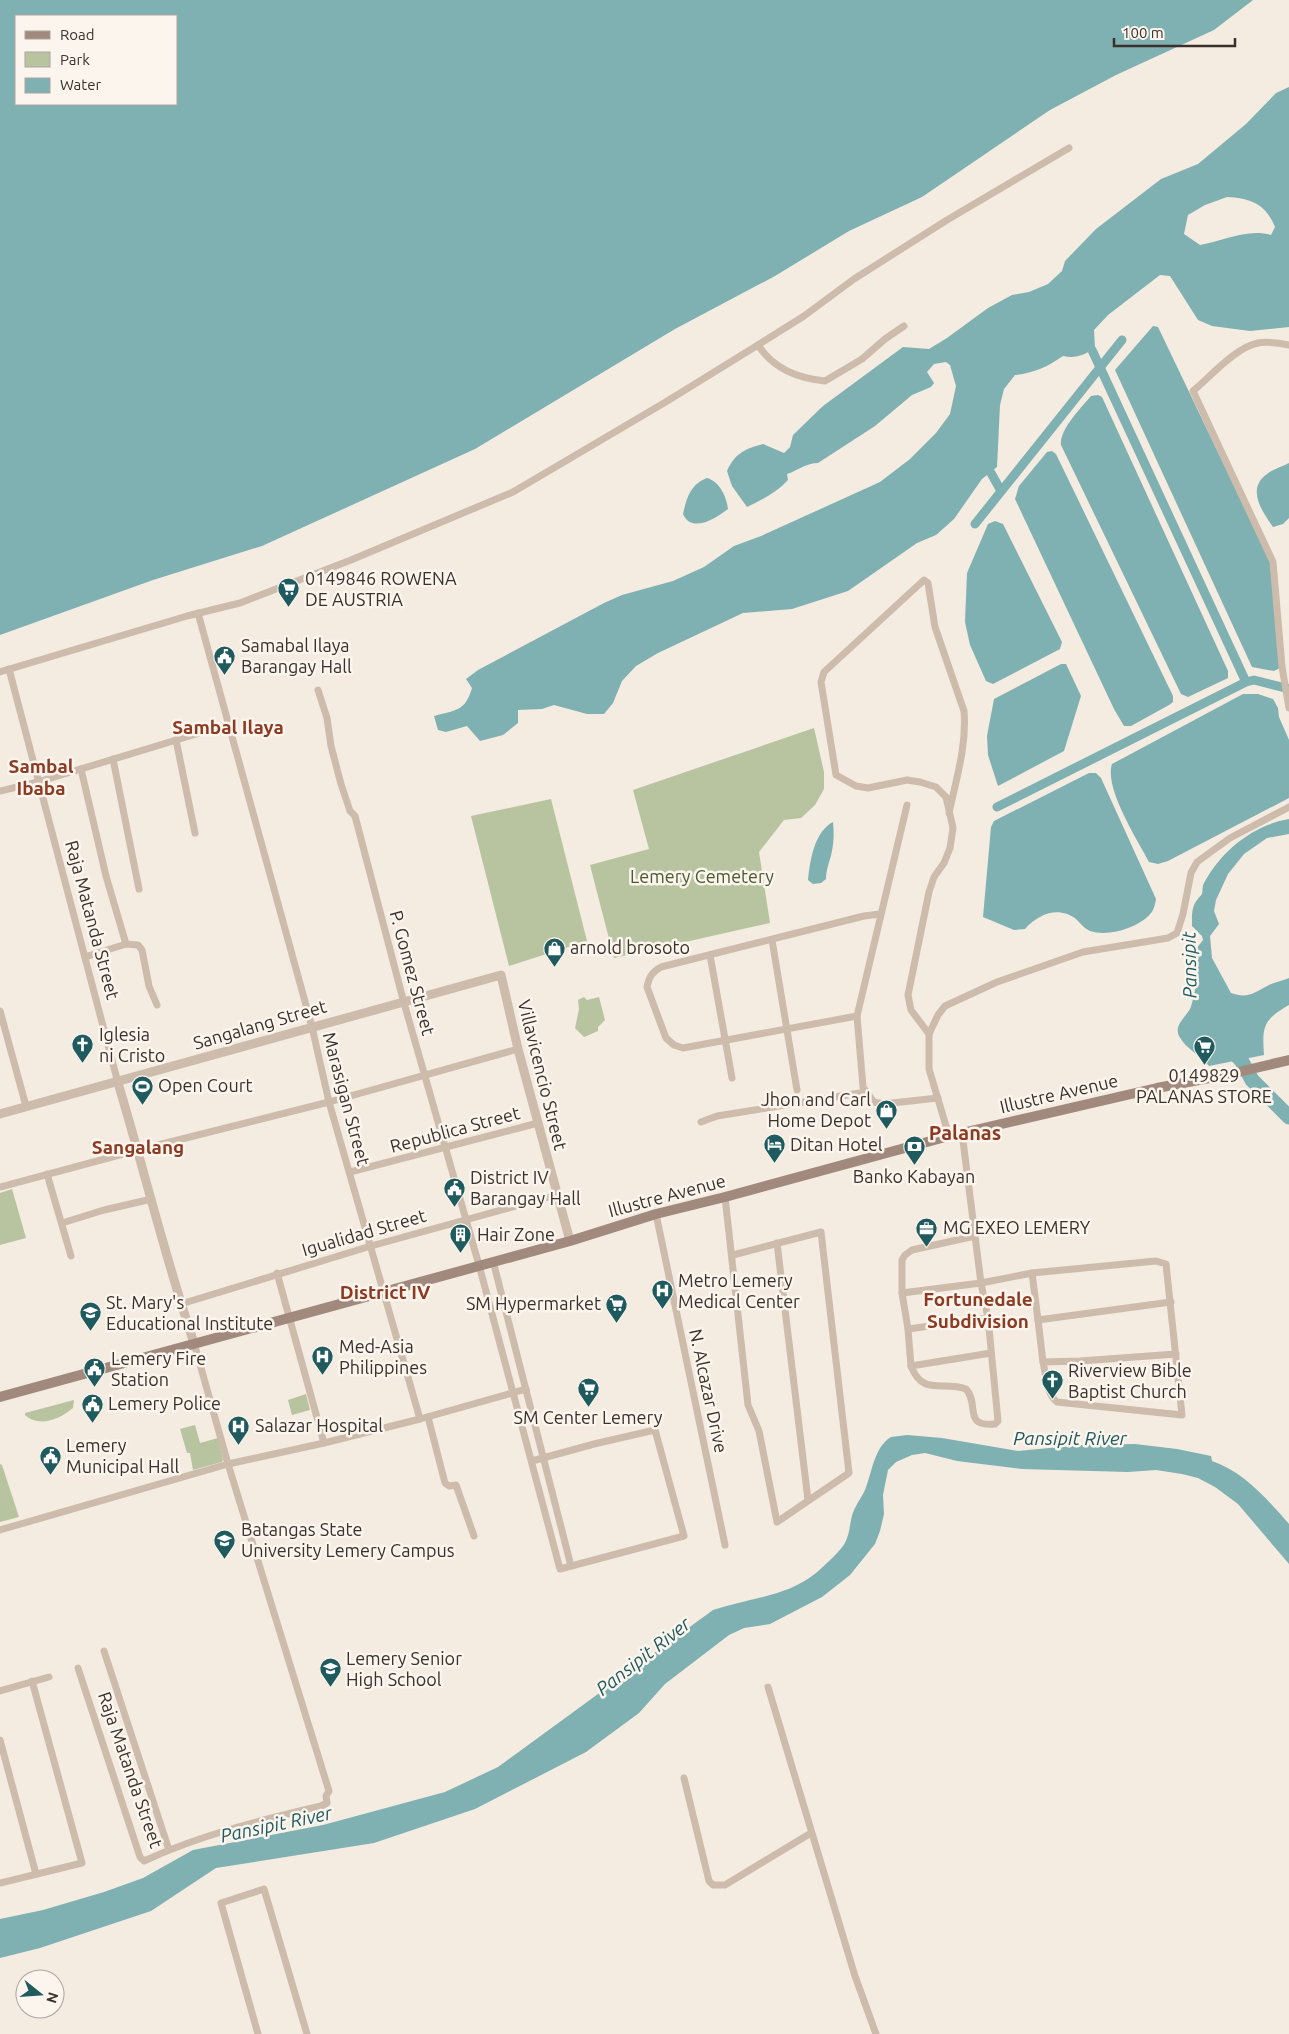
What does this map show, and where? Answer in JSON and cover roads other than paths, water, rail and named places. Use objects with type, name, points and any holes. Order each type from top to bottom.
[{"type":"main road","name":"Illustre Avenue","points":[[0,1397],[384,1290],[570,1241],[656,1214],[950,1136],[1157,1088],[1289,1060]]},
{"type":"street","points":[[0,672],[198,613],[240,603],[351,560],[513,492],[758,345],[804,316],[854,279],[947,220],[1069,148]]},
{"type":"street","points":[[758,345],[765,356],[792,375],[825,381],[862,359],[885,339],[904,326]]},
{"type":"street","points":[[1289,344],[1256,343],[1236,353],[1193,391],[1273,562],[1282,667],[1289,708]]},
{"type":"street","points":[[929,1034],[911,1010],[908,994],[929,892],[934,877],[944,864],[950,848],[953,828],[949,813],[946,797],[936,787],[920,782],[907,780],[868,788],[856,786],[836,775],[821,682],[824,672],[924,580],[928,583],[935,627],[964,711],[965,726],[949,813]]},
{"type":"street","name":"Marasigan Street","points":[[198,613],[312,1027],[329,1102],[420,1419]]},
{"type":"street","name":"Raja Matanda Street","points":[[8,669],[118,1082],[152,1199],[173,1283],[194,1343],[228,1464],[329,1791],[326,1796],[327,1803],[254,1822],[169,1850],[144,1861],[140,1857],[78,1668]]},
{"type":"street","name":"P. Gomez Street","points":[[318,690],[327,718],[331,746],[341,784],[350,811],[355,816],[404,1003],[447,1148],[560,1570],[571,1566]]},
{"type":"street","points":[[0,791],[38,782],[229,724]]},
{"type":"street","points":[[176,740],[196,833]]},
{"type":"street","points":[[114,759],[139,889]]},
{"type":"street","points":[[81,769],[106,876],[126,944]]},
{"type":"street","points":[[907,805],[856,1016],[863,1087],[874,1102],[883,1104],[938,1098]]},
{"type":"street","points":[[950,1136],[929,1069],[929,1034],[938,1015],[945,1006],[997,982],[1083,952],[1168,938],[1177,933],[1183,914],[1191,873],[1197,862],[1230,838],[1289,807]]},
{"type":"street","points":[[856,1016],[683,1048],[674,1045],[666,1038],[647,987],[653,972],[661,967],[864,916],[880,914]]},
{"type":"street","points":[[772,940],[797,1090]]},
{"type":"street","points":[[85,957],[126,944],[138,945],[142,950],[149,986],[157,1006]]},
{"type":"street","points":[[710,955],[732,1078]]},
{"type":"street","name":"Sangalang Street","points":[[0,1114],[501,975]]},
{"type":"street","name":"Villavicencio Street","points":[[501,975],[518,1049],[570,1241]]},
{"type":"street","points":[[0,1011],[26,1106]]},
{"type":"street","points":[[0,1187],[329,1102],[518,1049]]},
{"type":"street","points":[[701,1122],[717,1116],[866,1092]]},
{"type":"street","name":"Republica Street","points":[[350,1172],[538,1123]]},
{"type":"street","points":[[962,1133],[981,1283],[988,1318],[999,1418],[995,1424],[985,1425],[979,1423],[975,1418],[969,1392],[966,1389],[962,1387],[930,1386],[920,1382],[911,1366],[908,1329],[902,1293],[902,1260],[905,1255],[912,1250],[975,1236]]},
{"type":"street","points":[[47,1174],[71,1256]]},
{"type":"street","name":"Igualidad Street","points":[[180,1304],[277,1273],[556,1195]]},
{"type":"street","points":[[725,1197],[733,1255],[748,1405],[759,1432],[777,1522],[849,1473],[821,1232],[733,1255]]},
{"type":"street","points":[[62,1223],[104,1210],[152,1199]]},
{"type":"street","name":"N. Alcazar Drive","points":[[656,1214],[725,1545]]},
{"type":"street","points":[[777,1243],[808,1500]]},
{"type":"street","points":[[902,1293],[981,1283],[1032,1273],[1156,1260],[1166,1264],[1182,1416],[1057,1402],[1048,1387],[1043,1362],[1032,1273]]},
{"type":"street","points":[[494,1262],[542,1458],[571,1566],[684,1536],[654,1430],[594,1444],[542,1458],[532,1461]]},
{"type":"street","points":[[277,1273],[324,1443]]},
{"type":"street","points":[[1038,1320],[1171,1302]]},
{"type":"street","points":[[908,1329],[988,1318]]},
{"type":"street","points":[[911,1366],[991,1354]]},
{"type":"street","points":[[1043,1362],[1176,1354]]},
{"type":"street","points":[[0,1530],[228,1464],[324,1443],[428,1417],[526,1389]]},
{"type":"street","points":[[428,1417],[445,1483],[449,1486],[456,1485],[474,1536]]},
{"type":"street","points":[[104,1650],[169,1850]]},
{"type":"street","points":[[0,1691],[49,1677]]},
{"type":"street","points":[[0,1883],[82,1862],[32,1681]]},
{"type":"street","points":[[768,1687],[855,1976],[876,2034]]},
{"type":"street","points":[[0,1740],[36,1874]]},
{"type":"street","points":[[684,1778],[708,1881],[713,1885],[725,1885],[811,1833]]},
{"type":"street","points":[[258,2034],[221,1903],[264,1889],[307,2034]]},
{"type":"water","points":[[0,0],[1253,0],[1214,30],[1116,75],[1050,110],[922,197],[849,231],[775,276],[675,329],[475,449],[262,546],[153,580],[0,635]]},
{"type":"water","points":[[1289,87],[1289,327],[1250,331],[1212,326],[1198,320],[1170,276],[1160,275],[1108,315],[1094,330],[1095,348],[1080,356],[1063,356],[1040,369],[1015,375],[1004,389],[1000,405],[997,467],[982,479],[954,519],[936,535],[917,543],[848,591],[792,609],[743,613],[658,653],[636,666],[622,681],[613,703],[604,714],[587,714],[554,705],[542,709],[518,710],[518,723],[503,735],[480,741],[467,726],[446,732],[438,730],[434,716],[458,709],[466,702],[472,688],[466,679],[478,670],[604,603],[622,595],[673,581],[704,567],[734,546],[761,536],[880,482],[910,459],[936,433],[950,414],[956,386],[950,365],[946,362],[934,364],[927,372],[934,383],[931,387],[912,395],[875,426],[818,463],[806,465],[787,474],[788,480],[784,484],[747,507],[732,486],[727,471],[733,460],[741,453],[763,444],[784,453],[790,447],[793,435],[823,406],[903,347],[929,349],[988,308],[1012,295],[1029,292],[1048,284],[1062,271],[1065,261],[1096,229],[1161,179],[1198,164],[1246,124],[1276,93]],"holes":[[[1227,197],[1250,201],[1262,208],[1275,227],[1271,235],[1262,233],[1244,234],[1200,245],[1184,234],[1188,215],[1205,205]]]},
{"type":"water","points":[[1153,326],[1158,327],[1270,561],[1280,668],[1274,671],[1252,667],[1115,370]]},
{"type":"water","points":[[1098,395],[1102,397],[1228,671],[1228,678],[1188,697],[1181,694],[1061,445],[1063,433],[1072,419],[1091,396]]},
{"type":"water","points":[[1052,451],[1056,454],[1173,696],[1173,702],[1169,705],[1131,726],[1124,726],[1114,709],[1015,499],[1019,486],[1047,452]]},
{"type":"water","points":[[1289,463],[1289,518],[1283,524],[1273,527],[1264,514],[1258,500],[1258,486],[1267,474]]},
{"type":"water","points":[[707,478],[712,480],[722,490],[728,509],[711,520],[698,524],[692,523],[683,514],[686,502],[693,488]]},
{"type":"water","points":[[995,521],[1003,524],[1062,642],[1060,649],[993,684],[986,681],[970,645],[965,622],[967,573],[988,524]]},
{"type":"water","points":[[1061,664],[1066,664],[1081,696],[1064,751],[998,786],[988,755],[987,736],[994,699]]},
{"type":"water","points":[[1243,694],[1258,694],[1273,699],[1278,708],[1279,717],[1289,740],[1289,798],[1168,861],[1158,864],[1149,862],[1117,799],[1111,774],[1112,764]]},
{"type":"water","points":[[1089,773],[1096,773],[1101,778],[1156,899],[1152,912],[1131,927],[1105,933],[1090,931],[1069,915],[1055,912],[1042,916],[1025,929],[1014,930],[983,917],[991,827],[994,821]]},
{"type":"water","points":[[1289,819],[1289,834],[1267,838],[1244,854],[1228,874],[1216,900],[1214,911],[1219,924],[1210,936],[1212,958],[1231,993],[1247,995],[1255,993],[1271,984],[1289,978],[1289,1005],[1274,1015],[1266,1025],[1263,1037],[1264,1055],[1209,1066],[1185,1045],[1178,1032],[1179,1025],[1192,1005],[1197,976],[1197,963],[1193,953],[1203,940],[1202,936],[1192,926],[1194,906],[1202,894],[1203,884],[1211,871],[1229,850],[1251,833],[1276,822]]},
{"type":"water","points":[[833,822],[833,844],[826,879],[821,883],[813,884],[808,880],[814,848],[821,833]]},
{"type":"water","points":[[907,1435],[942,1438],[1018,1451],[1081,1445],[1135,1444],[1177,1449],[1211,1456],[1212,1461],[1245,1479],[1289,1524],[1289,1564],[1238,1504],[1215,1487],[1198,1478],[1156,1470],[1128,1472],[1022,1469],[957,1461],[925,1453],[912,1455],[896,1462],[888,1470],[883,1495],[884,1514],[880,1531],[875,1544],[850,1575],[822,1597],[770,1624],[744,1628],[729,1635],[665,1684],[639,1713],[586,1752],[475,1809],[374,1843],[216,1868],[151,1911],[40,1948],[0,1958],[0,1919],[43,1910],[104,1892],[143,1878],[193,1850],[323,1825],[445,1792],[498,1767],[713,1610],[780,1592],[805,1581],[816,1573],[846,1542],[854,1510],[865,1490],[874,1461],[881,1447],[891,1437]]},
{"type":"waterway","points":[[975,524],[1122,340]]},
{"type":"waterway","points":[[1092,350],[1246,682]]},
{"type":"waterway","points":[[991,473],[1001,491]]},
{"type":"waterway","points":[[997,807],[1246,682],[1254,680],[1289,689]]},
{"type":"waterway","name":"Pansipit","points":[[1228,1047],[1241,1060],[1252,1080],[1289,1117]]},
{"type":"place","name":"0149846 ROWENA DE AUSTRIA","points":[[289,608]]},
{"type":"place","name":"Samabal Ilaya Barangay Hall","points":[[225,675]]},
{"type":"place","name":"arnold brosoto","points":[[554,967]]},
{"type":"place","name":"Iglesia ni Cristo","points":[[83,1064]]},
{"type":"place","name":"0149829 PALANAS STORE","points":[[1204,1065]]},
{"type":"place","name":"Open Court","points":[[142,1105]]},
{"type":"place","name":"Jhon and Carl Home Depot","points":[[887,1129]]},
{"type":"place","name":"Ditan Hotel","points":[[774,1164]]},
{"type":"place","name":"Banko Kabayan","points":[[914,1166]]},
{"type":"place","name":"District IV Barangay Hall","points":[[454,1207]]},
{"type":"place","name":"MG EXEO LEMERY","points":[[927,1247]]},
{"type":"place","name":"Hair Zone","points":[[461,1254]]},
{"type":"place","name":"Metro Lemery Medical Center","points":[[662,1310]]},
{"type":"place","name":"SM Hypermarket","points":[[617,1323]]},
{"type":"place","name":"St. Mary's Educational Institute","points":[[90,1332]]},
{"type":"place","name":"Med-Asia Philippines","points":[[323,1376]]},
{"type":"place","name":"Lemery Fire Station","points":[[95,1388]]},
{"type":"place","name":"Riverview Bible Baptist Church","points":[[1052,1400]]},
{"type":"place","name":"SM Center Lemery","points":[[588,1407]]},
{"type":"place","name":"Lemery Police","points":[[92,1423]]},
{"type":"place","name":"Salazar Hospital","points":[[239,1445]]},
{"type":"place","name":"Lemery Municipal Hall","points":[[50,1475]]},
{"type":"place","name":"Batangas State University Lemery Campus","points":[[225,1559]]},
{"type":"place","name":"Lemery Senior High School","points":[[330,1688]]},
{"type":"district","name":"Sambal Ilaya","points":[[228,727]]},
{"type":"district","name":"Sambal Ibaba","points":[[41,777]]},
{"type":"district","name":"Palanas","points":[[965,1133]]},
{"type":"district","name":"Sangalang","points":[[138,1147]]},
{"type":"district","name":"District IV","points":[[385,1292]]},
{"type":"district","name":"Fortunedale Subdivision","points":[[978,1310]]},
{"type":"park label","name":"Lemery Cemetery","points":[[702,877]]},
{"type":"water label","name":"Pansipit River","points":[[1070,1438]]},
{"type":"water label","name":"Pansipit River","points":[[643,1656]]},
{"type":"water label","name":"Pansipit River","points":[[276,1824]]}]
